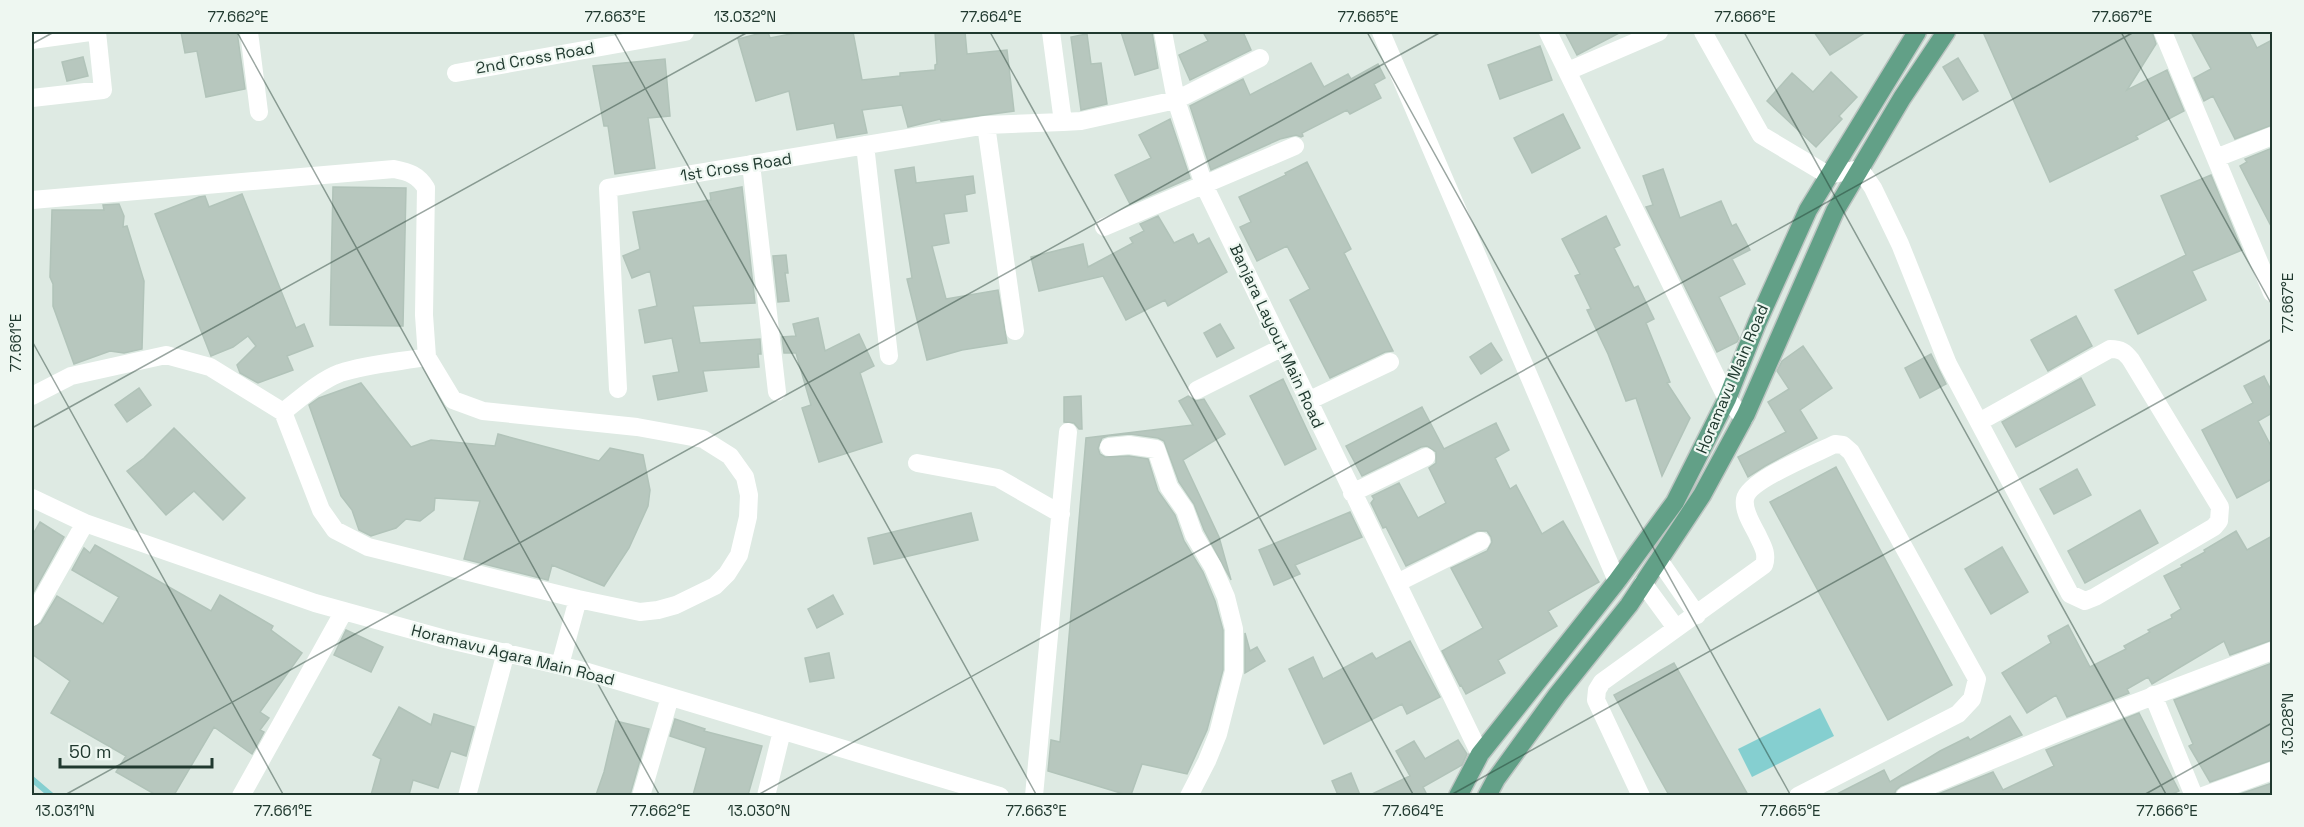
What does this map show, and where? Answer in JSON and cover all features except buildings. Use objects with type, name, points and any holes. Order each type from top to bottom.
[{"type":"main road","name":"Horamavu Main Road","points":[[1458,795],[1480,754],[1617,581],[1675,502],[1727,399],[1782,263],[1808,210],[1917,32]]},
{"type":"main road","name":"Horamavu Main Road","points":[[1487,795],[1496,779],[1557,695],[1629,605],[1702,495],[1744,418],[1835,211],[1902,98],[1946,32]]},
{"type":"street","points":[[32,40],[90,32]]},
{"type":"street","points":[[32,98],[103,90],[98,32]]},
{"type":"street","points":[[249,32],[259,112]]},
{"type":"street","name":"2nd Cross Road","points":[[456,73],[626,36],[685,32]]},
{"type":"street","points":[[1051,32],[1063,122],[1081,121],[1176,100],[1260,58]]},
{"type":"street","name":"Banjara Layout Main Road","points":[[1163,32],[1176,100],[1204,185],[1230,235],[1281,348],[1480,754]]},
{"type":"street","points":[[1381,32],[1617,581]]},
{"type":"street","points":[[1548,32],[1727,399],[1744,418]]},
{"type":"street","points":[[1568,71],[1659,32]]},
{"type":"street","points":[[1703,32],[1761,135],[1828,175],[1860,170],[1873,188],[1900,244],[1948,363],[2065,588],[2077,598],[2085,601],[2095,597],[2214,527],[2219,521],[2220,507],[2125,352],[2110,349],[1979,422]]},
{"type":"street","points":[[2163,32],[2272,293]]},
{"type":"street","name":"1st Cross Road","points":[[618,389],[608,188],[986,125],[1063,122]]},
{"type":"street","points":[[986,125],[1015,331]]},
{"type":"street","points":[[2216,158],[2272,136]]},
{"type":"street","points":[[865,145],[889,356]]},
{"type":"street","points":[[1104,227],[1295,146]]},
{"type":"street","points":[[751,164],[777,392]]},
{"type":"street","points":[[32,200],[394,169],[407,172],[420,178],[426,188],[424,315],[427,357],[453,400],[483,411],[637,427],[704,440],[730,456],[745,477],[749,495],[747,517],[739,555],[727,574],[715,586],[676,606],[640,612],[578,599],[368,546],[335,530],[321,510],[283,412],[210,367],[166,355],[71,376],[32,396]]},
{"type":"street","points":[[1197,390],[1281,348]]},
{"type":"street","points":[[283,412],[317,386],[339,374],[363,367],[427,357]]},
{"type":"street","points":[[1308,401],[1390,362]]},
{"type":"street","points":[[1034,795],[1068,432]]},
{"type":"street","points":[[1641,795],[1596,700],[1597,690],[1602,682],[1764,565],[1765,551],[1746,512],[1745,497],[1750,489],[1776,473],[1835,444],[1843,445],[1851,452],[1977,679],[1972,699],[1958,714],[1798,795]]},
{"type":"street","points":[[1109,447],[1129,445],[1156,448],[1169,487],[1185,510],[1194,535],[1213,567],[1226,597],[1234,629],[1234,670],[1218,734],[1189,795]]},
{"type":"street","points":[[1352,493],[1426,457]]},
{"type":"street","points":[[917,463],[998,478],[1060,514]]},
{"type":"street","name":"Horamavu Agara Main Road","points":[[32,498],[85,523],[344,611],[588,672],[1000,795]]},
{"type":"street","points":[[32,617],[85,523]]},
{"type":"street","points":[[1397,583],[1481,541]]},
{"type":"street","points":[[1659,560],[1697,615]]},
{"type":"street","points":[[1643,583],[1676,628]]},
{"type":"street","points":[[560,665],[578,599]]},
{"type":"street","points":[[242,795],[344,611]]},
{"type":"street","points":[[1905,795],[2153,695],[2272,651]]},
{"type":"street","points":[[466,795],[506,652]]},
{"type":"street","points":[[2153,695],[2194,795]]},
{"type":"street","points":[[641,795],[670,697]]},
{"type":"street","points":[[766,795],[782,731]]},
{"type":"street","points":[[2203,795],[2272,771]]},
{"type":"water","points":[[1820,708],[1834,736],[1752,777],[1738,749]]},
{"type":"waterway","points":[[32,779],[52,796]]}]
